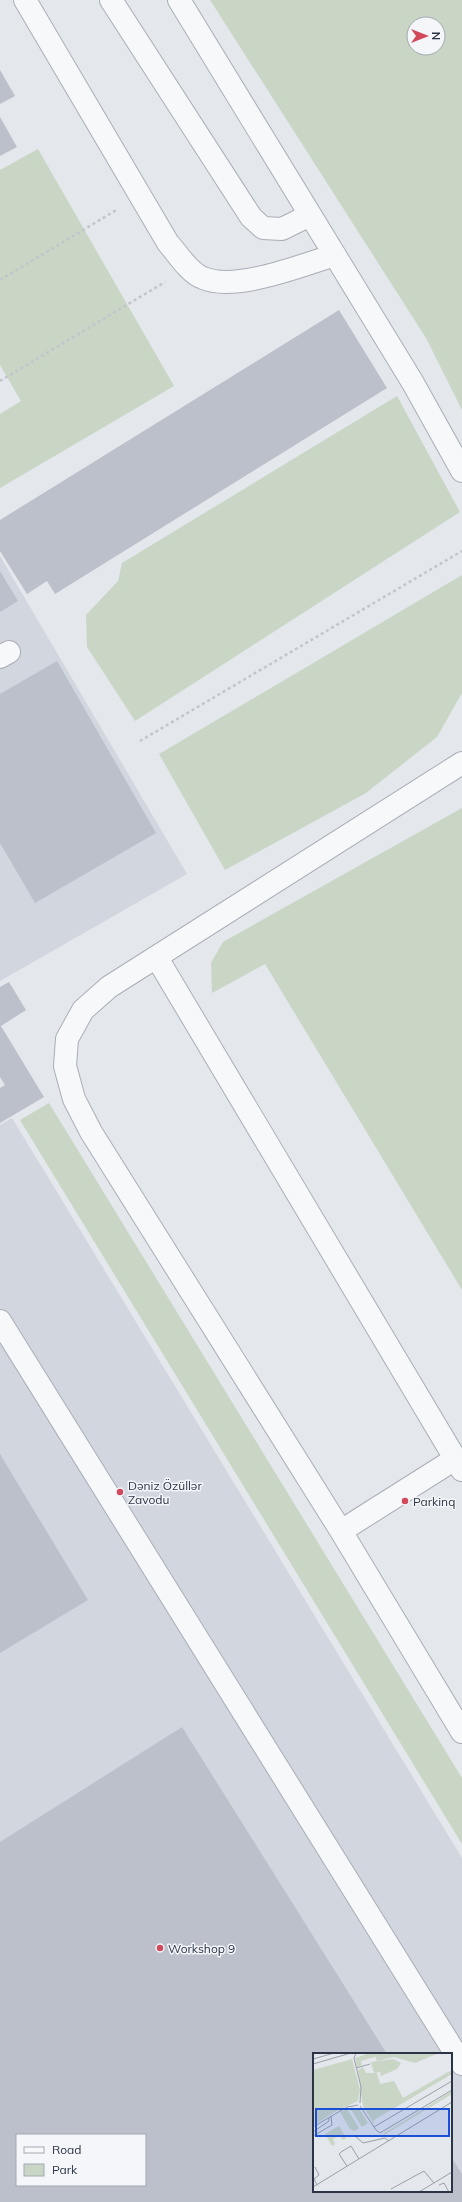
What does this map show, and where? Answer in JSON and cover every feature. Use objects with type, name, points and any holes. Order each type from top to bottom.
[{"type":"street","points":[[25,0],[168,243],[190,268],[202,278],[227,282],[266,276],[335,255]]},
{"type":"street","points":[[111,0],[251,217],[263,228],[282,229],[310,215]]},
{"type":"street","points":[[179,0],[413,383],[462,471]]},
{"type":"street","points":[[462,763],[109,987],[83,1010],[67,1039],[65,1066],[74,1099],[91,1132],[341,1531],[462,1732]]},
{"type":"street","points":[[156,958],[459,1464],[341,1531]]},
{"type":"street","points":[[0,1321],[462,2064]]},
{"type":"path","points":[[0,280],[140,196]]},
{"type":"path","points":[[0,381],[190,268]]},
{"type":"path","points":[[140,741],[462,551]]},
{"type":"shaded area","points":[[0,556],[187,874],[0,981]]},
{"type":"shaded area","name":"Dəniz Özüllər Zavodu","points":[[12,1118],[462,1858],[462,2202],[0,2202],[0,1125]]},
{"type":"green space","points":[[210,0],[462,0],[462,410],[426,338]]},
{"type":"green space","points":[[38,149],[174,386],[0,488],[0,414],[21,401],[0,365],[0,170]]},
{"type":"green space","points":[[397,396],[460,512],[135,721],[87,647],[86,615],[118,581],[122,563]]},
{"type":"green space","points":[[462,575],[462,693],[437,737],[366,793],[225,870],[159,754]]},
{"type":"green space","points":[[462,808],[462,1290],[265,964],[212,993],[211,963],[223,942]]},
{"type":"green space","points":[[49,1103],[462,1778],[462,1844],[20,1120]]},
{"type":"building","points":[[0,70],[15,96],[0,104]]},
{"type":"building","points":[[0,117],[17,147],[0,156]]},
{"type":"building","points":[[339,310],[387,388],[55,594],[47,581],[27,594],[0,551],[0,520]]},
{"type":"building","points":[[0,571],[18,601],[0,612]]},
{"type":"building","points":[[57,661],[156,833],[35,903],[0,843],[0,694]]},
{"type":"building","points":[[9,982],[26,1010],[1,1026],[44,1097],[0,1123],[0,1088],[5,1085],[0,1077],[0,987]]},
{"type":"building","points":[[0,1454],[88,1600],[0,1653]]},
{"type":"building","name":"Workshop 9","points":[[182,1727],[386,2053],[313,2053],[313,2192],[452,2192],[452,2159],[462,2174],[462,2202],[0,2202],[0,1842]]},
{"type":"place","name":"Dəniz Özüllər Zavodu","points":[[120,1492]]},
{"type":"place","name":"Parkinq","points":[[405,1501]]},
{"type":"place","name":"Workshop 9","points":[[160,1948]]}]
